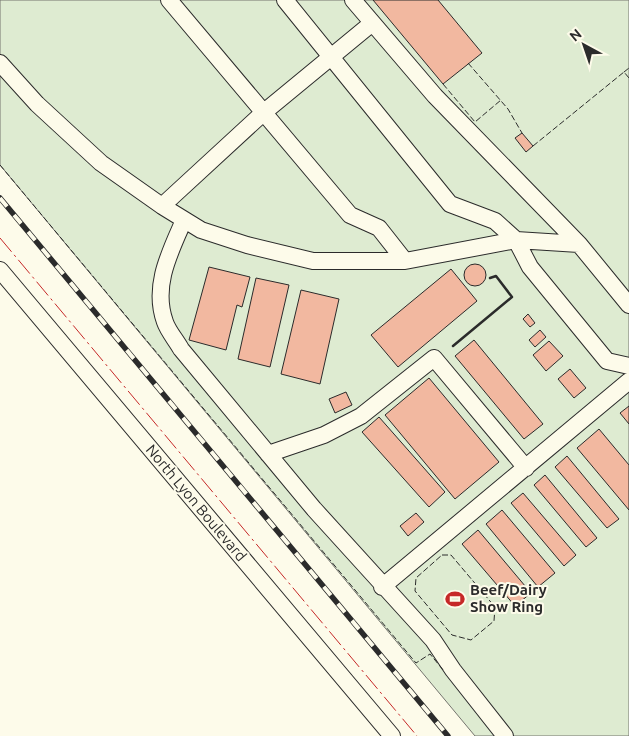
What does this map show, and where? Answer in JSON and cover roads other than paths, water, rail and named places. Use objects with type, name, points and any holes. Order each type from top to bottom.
[{"type":"street","points":[[168,0],[350,215],[379,228],[405,261]]},
{"type":"street","points":[[285,0],[450,204],[495,221],[516,240],[530,267],[606,360],[629,366]]},
{"type":"street","points":[[353,0],[371,24],[435,96],[579,244],[629,304]]},
{"type":"street","points":[[162,206],[263,113],[371,24]]},
{"type":"street","points":[[0,63],[37,104],[101,163],[200,230],[247,245],[313,261],[405,261],[516,240],[579,244]]},
{"type":"street","points":[[184,220],[166,261],[160,292],[165,322],[181,349],[382,587],[433,640],[453,670],[505,736]]},
{"type":"street","name":"North Lyon Boulevard","points":[[0,270],[392,736]]},
{"type":"street","points":[[268,454],[324,435],[361,416],[434,358],[526,468]]},
{"type":"street","points":[[382,587],[629,381]]},
{"type":"railway","points":[[0,198],[448,736]]},
{"type":"place","name":"Beef/Dairy Show Ring","points":[[455,599]]}]
